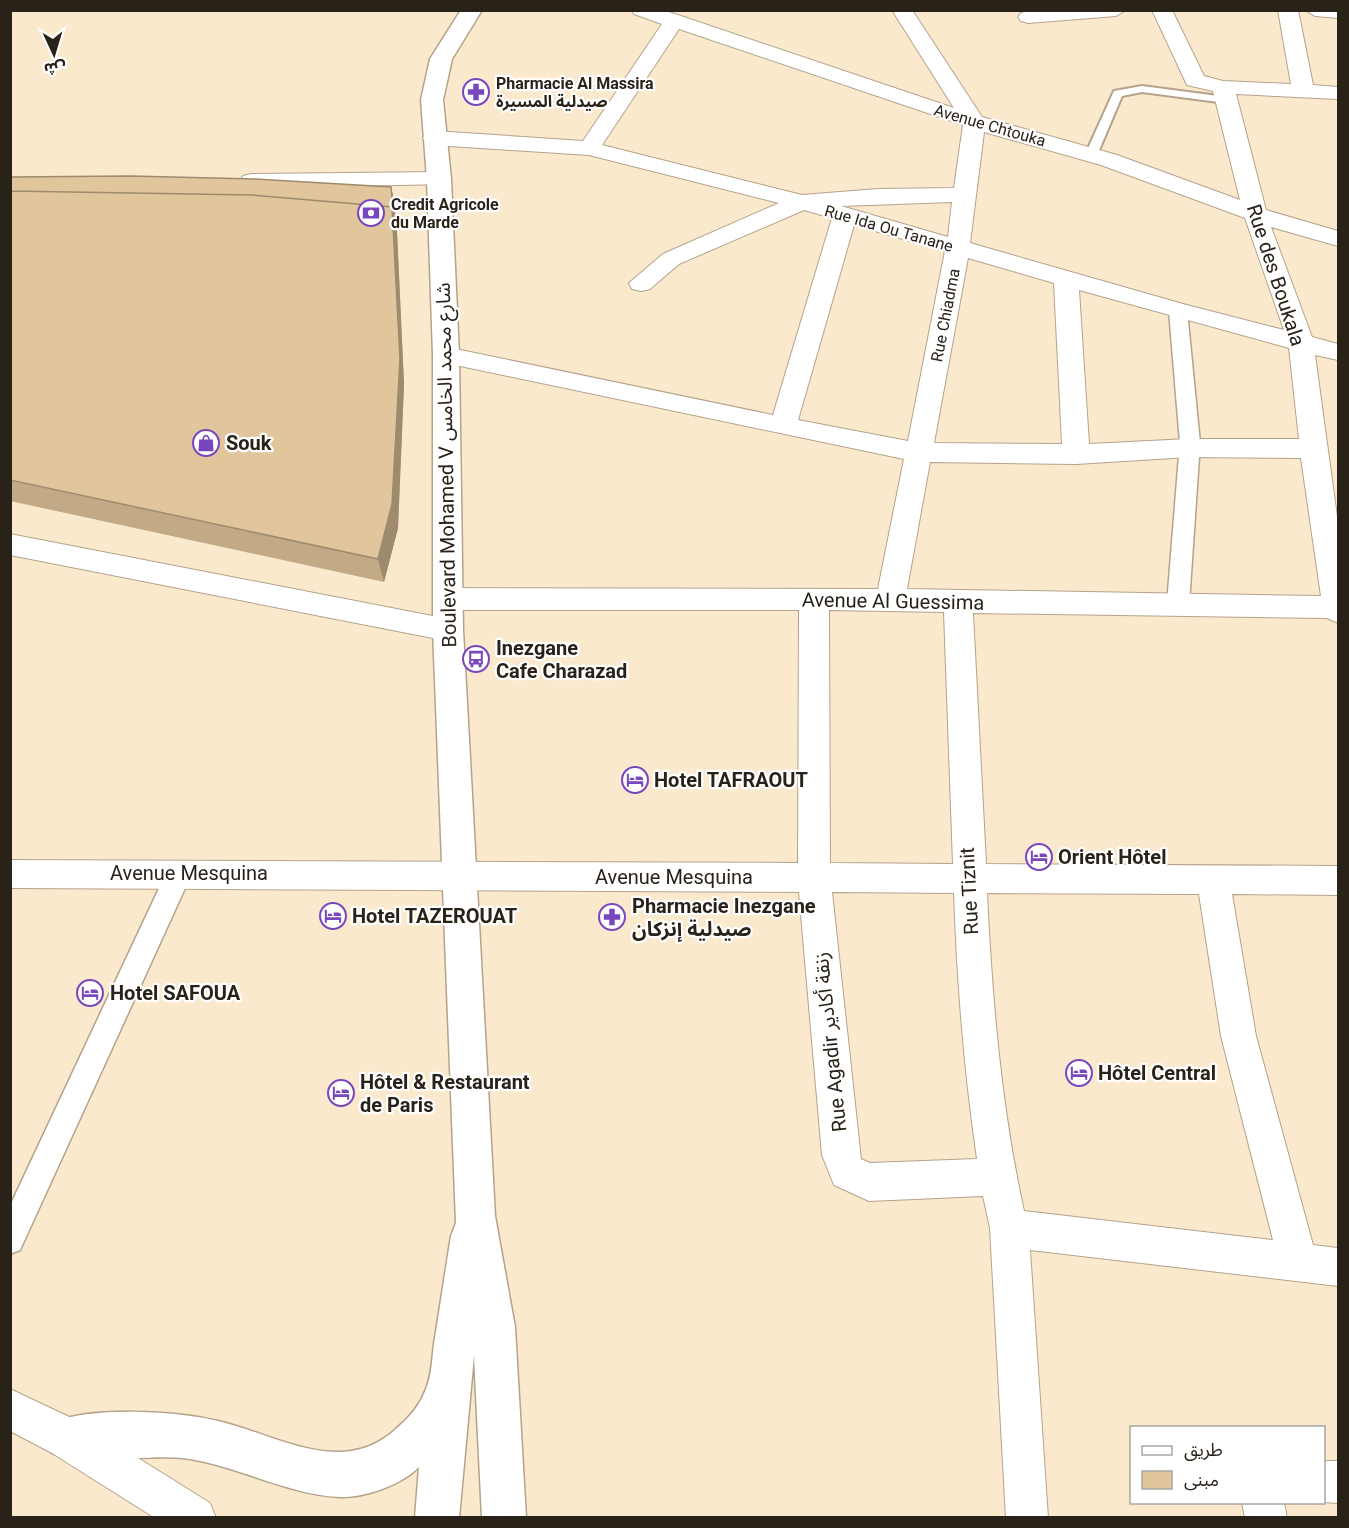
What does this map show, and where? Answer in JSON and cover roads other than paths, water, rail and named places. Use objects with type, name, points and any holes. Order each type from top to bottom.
[{"type":"street","name":"Boulevard Mohamed V شارع محمد الخامس","points":[[472,10],[441,59],[432,100],[439,179],[446,355],[448,630],[475,1216],[494,1327],[504,1518]]},
{"type":"street","name":"Avenue Chtouka","points":[[641,10],[974,122],[1091,155],[1255,214],[1338,239]]},
{"type":"street","points":[[902,10],[974,122]]},
{"type":"street","points":[[1028,17],[1116,10]]},
{"type":"street","points":[[1162,10],[1195,80],[1225,94],[1303,90],[1338,93]]},
{"type":"street","points":[[1288,10],[1303,90]]},
{"type":"street","points":[[1315,10],[1338,12]]},
{"type":"street","points":[[589,148],[674,21]]},
{"type":"street","name":"Rue des Boukala","points":[[1225,94],[1255,214],[1300,341],[1313,449],[1338,609]]},
{"type":"street","name":"Rue Chiadma","points":[[890,602],[958,248],[974,122]]},
{"type":"street","name":"Rue Ida Ou Tanane","points":[[434,138],[589,148],[801,202],[1178,311],[1338,352]]},
{"type":"street","points":[[225,182],[439,179]]},
{"type":"street","points":[[641,283],[671,259],[801,202],[878,196],[965,195]]},
{"type":"street","points":[[783,426],[845,215]]},
{"type":"street","points":[[1066,278],[1076,454]]},
{"type":"street","points":[[1178,311],[1189,448],[1178,604]]},
{"type":"street","points":[[446,355],[918,452],[1076,454],[1189,448],[1313,449]]},
{"type":"street","points":[[10,543],[448,630]]},
{"type":"street","name":"Avenue Al Guessima","points":[[448,598],[814,599],[958,603],[1178,604],[1338,609]]},
{"type":"street","name":"Rue Agadir زنقة أكادير","points":[[814,599],[814,878],[842,1155],[847,1172],[868,1182],[998,1177]]},
{"type":"street","name":"Rue Tiznit","points":[[958,603],[968,877],[977,1015],[998,1177],[1009,1228],[1027,1518]]},
{"type":"street","points":[[10,1240],[179,873]]},
{"type":"street","name":"Avenue Mesquina","points":[[10,874],[1338,880]]},
{"type":"street","points":[[1213,879],[1231,993],[1250,1086],[1276,1173],[1297,1260]]},
{"type":"street","name":"Boulevard Mohamed V شارع محمد الخامس","points":[[437,1518],[448,1391],[464,1274],[475,1216]]},
{"type":"street","points":[[1009,1228],[1297,1260],[1338,1267]]},
{"type":"street","points":[[67,1438],[186,1437],[231,1445],[313,1474],[353,1476],[393,1461],[427,1431],[448,1391]]},
{"type":"street","points":[[10,1409],[67,1438],[195,1518]]},
{"type":"lane","points":[[1091,155],[1118,93],[1142,89],[1225,94]]},
{"type":"place","name":"Pharmacie Al Massira صيدلية المسيرة","points":[[476,92]]},
{"type":"place","name":"Credit Agricole du Marde","points":[[371,213]]},
{"type":"place","name":"Souk","points":[[206,443]]},
{"type":"place","name":"Inezgane Cafe Charazad","points":[[476,659]]},
{"type":"place","name":"Hotel TAFRAOUT","points":[[635,780]]},
{"type":"place","name":"Orient Hôtel","points":[[1039,857]]},
{"type":"place","name":"Hotel TAZEROUAT","points":[[333,916]]},
{"type":"place","name":"Pharmacie Inezgane صيدلية إنزكان","points":[[612,917]]},
{"type":"place","name":"Hotel SAFOUA","points":[[90,993]]},
{"type":"place","name":"Hôtel Central","points":[[1079,1073]]},
{"type":"place","name":"Hôtel & Restaurant de Paris","points":[[341,1093]]}]
